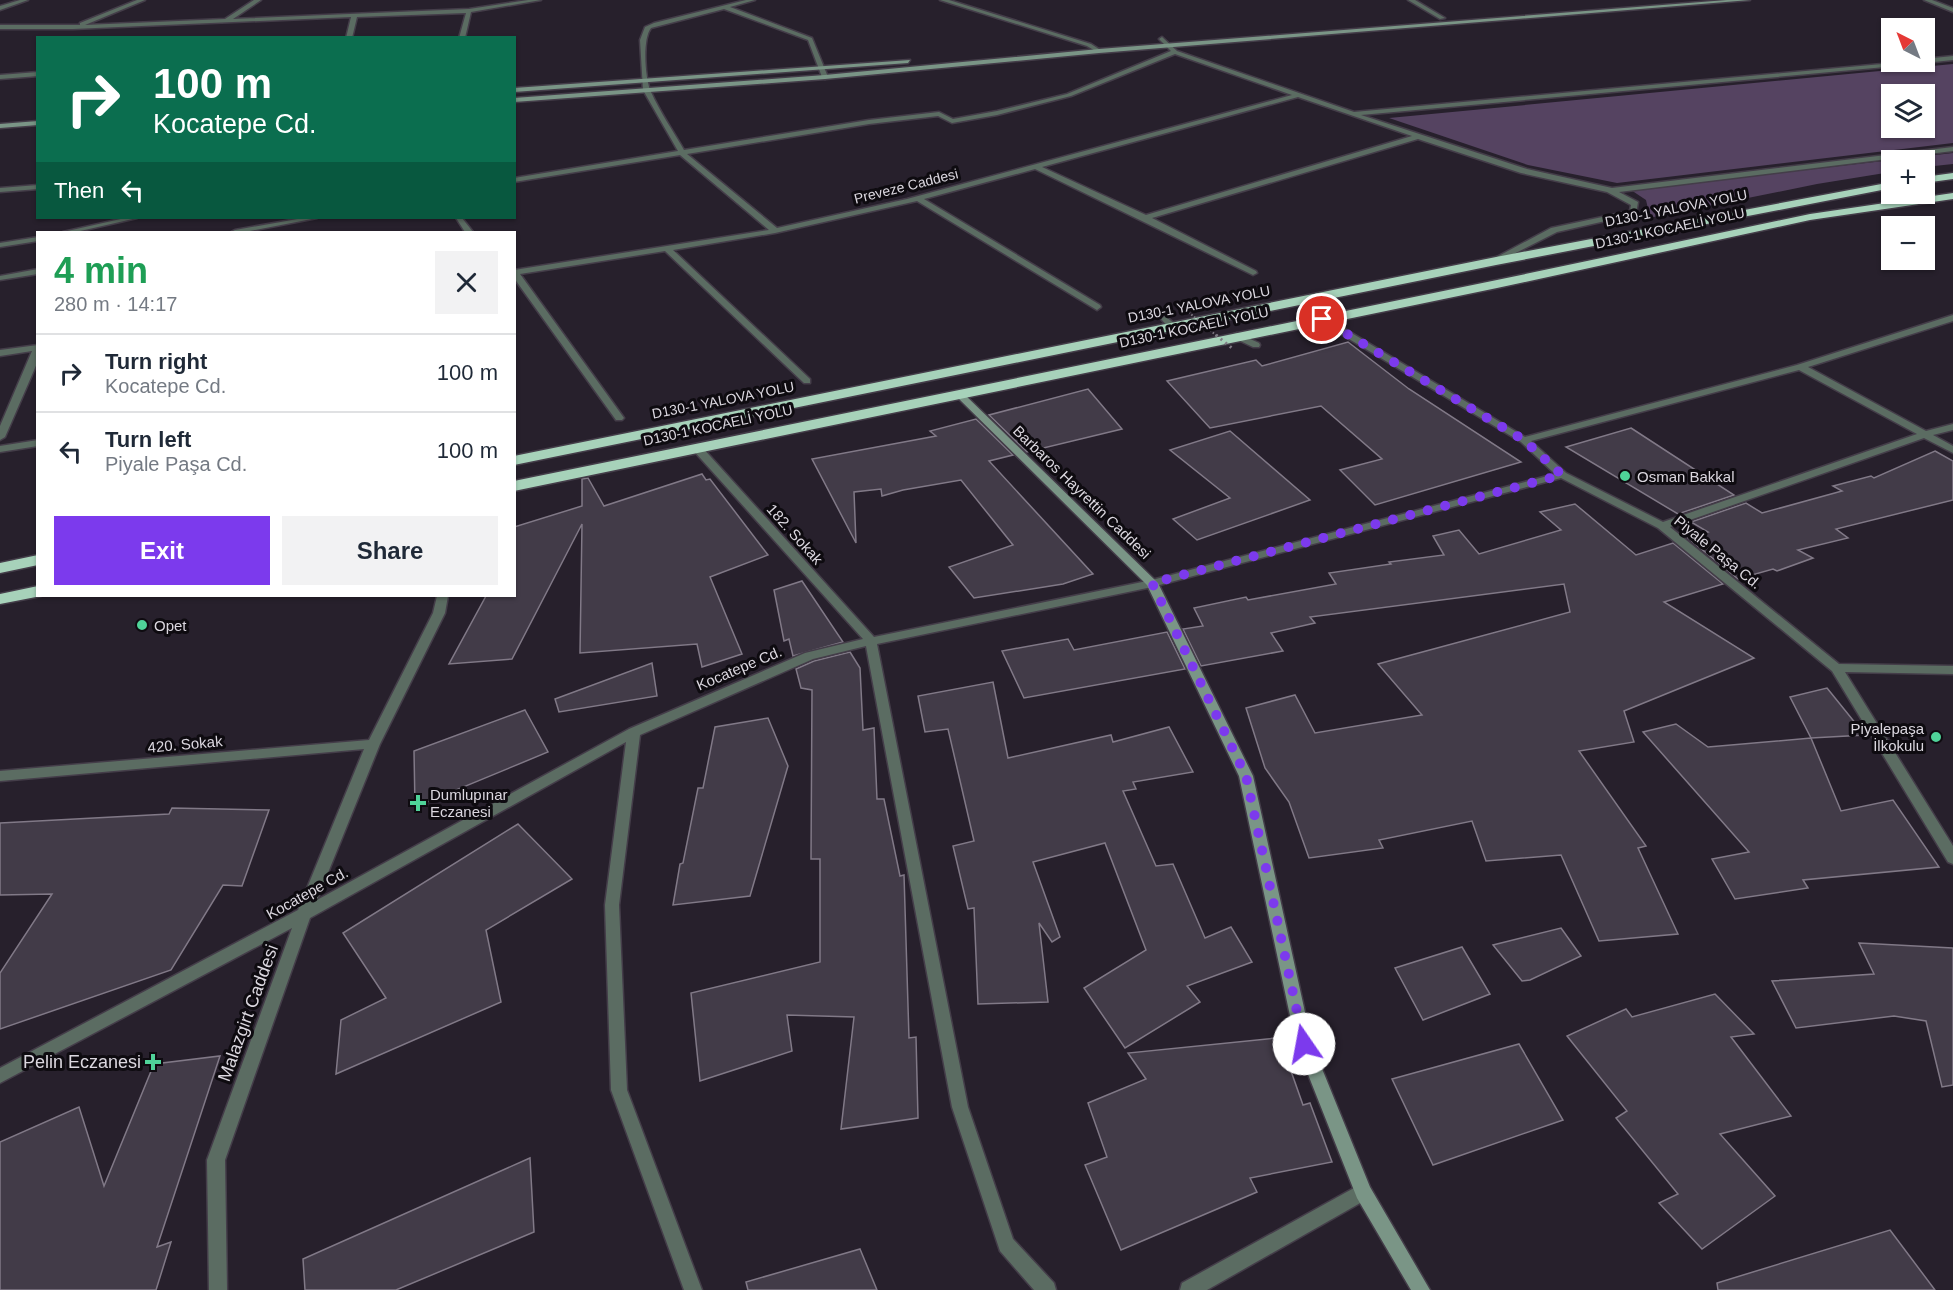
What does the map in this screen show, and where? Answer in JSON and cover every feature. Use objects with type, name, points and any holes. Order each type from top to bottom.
[{"type":"highway","points":[[1935,178],[1953,176]]},
{"type":"highway","name":"D130-1 YALOVA YOLU","points":[[516,461],[1169,323],[1881,187]]},
{"type":"highway","name":"D130-1 KOCAELİ YOLU","points":[[516,486],[959,394],[1235,343],[1322,319],[1810,217],[1953,196]]},
{"type":"highway","points":[[0,568],[36,560]]},
{"type":"highway","points":[[0,599],[36,591]]},
{"type":"main road","points":[[938,58],[1674,0]]},
{"type":"main road","points":[[516,100],[825,77],[1099,51],[1173,49],[1747,0]]},
{"type":"main road","points":[[516,90],[915,60]]},
{"type":"main road","points":[[0,126],[36,123]]},
{"type":"main road","points":[[0,134],[36,132]]},
{"type":"main road","name":"Barbaros Hayrettin Caddesi","points":[[959,394],[1152,583],[1246,776],[1304,1044],[1363,1192],[1421,1290]]},
{"type":"street","points":[[0,8],[25,0]]},
{"type":"street","points":[[73,27],[142,0]]},
{"type":"street","points":[[224,22],[258,0]]},
{"type":"street","points":[[0,27],[73,27],[354,17],[469,11],[538,0]]},
{"type":"street","points":[[752,0],[656,24],[646,29],[642,38],[645,81],[646,90],[682,153],[775,231]]},
{"type":"street","points":[[945,0],[1089,45],[1099,51]]},
{"type":"street","points":[[1412,0],[1442,18]]},
{"type":"street","points":[[1927,0],[1953,10]]},
{"type":"street","points":[[725,7],[810,39],[825,77]]},
{"type":"street","points":[[463,36],[469,11]]},
{"type":"street","points":[[349,36],[354,17]]},
{"type":"street","points":[[1162,39],[1173,49],[1298,95],[1527,172],[1612,190],[1623,194],[1635,204],[1633,212],[1554,230],[1496,261]]},
{"type":"street","points":[[516,180],[869,122],[939,114],[952,121],[997,113],[1069,95],[1173,49]]},
{"type":"street","points":[[1935,60],[1953,58]]},
{"type":"street","points":[[1353,113],[1881,65]]},
{"type":"street","points":[[0,77],[36,74]]},
{"type":"street","name":"Preveze Caddesi","points":[[516,273],[775,231],[918,198],[1298,95]]},
{"type":"street","points":[[1145,218],[1417,136]]},
{"type":"street","points":[[1612,190],[1953,149]]},
{"type":"street","points":[[1035,166],[1253,273]]},
{"type":"street","points":[[0,190],[36,187]]},
{"type":"street","points":[[918,198],[1097,307]]},
{"type":"street","points":[[72,231],[128,219]]},
{"type":"street","points":[[242,231],[308,219]]},
{"type":"street","points":[[0,245],[36,239]]},
{"type":"street","points":[[667,249],[807,381]]},
{"type":"street","points":[[0,278],[36,271]]},
{"type":"street","points":[[516,274],[619,418]]},
{"type":"street","points":[[1524,440],[1800,367],[1953,318]]},
{"type":"street","name":"Piyale Paşa Cd.","points":[[1322,319],[1524,440],[1562,475],[1662,526],[1836,668],[1953,858]]},
{"type":"street","points":[[1235,343],[1256,345]]},
{"type":"street","points":[[0,353],[36,348]]},
{"type":"street","points":[[0,437],[36,353]]},
{"type":"street","points":[[1800,367],[1953,450]]},
{"type":"street","points":[[1662,526],[1953,427]]},
{"type":"street","points":[[0,449],[36,443]]},
{"type":"street","name":"182. Sokak","points":[[697,448],[871,640]]},
{"type":"street","name":"Kocatepe Cd.","points":[[0,1076],[304,914],[634,732],[809,656],[871,640],[1152,583],[1562,475]]},
{"type":"street","name":"Malazgirt Caddesi","points":[[218,1290],[216,1160],[304,914],[374,744],[439,613],[443,597]]},
{"type":"street","points":[[871,640],[960,1107],[1006,1245],[1047,1290]]},
{"type":"street","points":[[1836,668],[1953,670]]},
{"type":"street","points":[[634,732],[612,905],[619,1090],[693,1290]]},
{"type":"street","name":"420. Sokak","points":[[0,777],[374,744]]},
{"type":"street","points":[[1189,1290],[1363,1192]]},
{"type":"path","points":[[1186,310],[1235,343]]},
{"type":"shaded area","points":[[1953,64],[1953,143],[1617,183],[1528,165],[1389,118],[1881,71],[1935,72],[1935,66]]},
{"type":"shaded area","points":[[1953,153],[1953,164],[1935,166],[1935,155]]},
{"type":"shaded area","points":[[1881,161],[1881,174],[1817,184],[1624,223],[1649,213],[1646,200],[1631,190]]},
{"type":"building","points":[[1348,342],[1409,389],[1521,462],[1375,505],[1340,470],[1382,459],[1321,406],[1210,428],[1167,381],[1256,360],[1262,366]]},
{"type":"building","points":[[1088,389],[1122,429],[1027,452],[989,415]]},
{"type":"building","points":[[976,419],[1013,455],[989,461],[1093,574],[1063,584],[974,598],[949,567],[1013,545],[961,480],[882,496],[881,489],[854,492],[856,543],[812,459],[936,436],[930,431]]},
{"type":"building","points":[[1631,428],[1734,495],[1678,514],[1566,447]]},
{"type":"building","points":[[1230,431],[1310,500],[1197,540],[1173,519],[1230,498],[1170,450]]},
{"type":"building","points":[[1935,451],[1953,461],[1953,500],[1836,529],[1848,538],[1798,550],[1813,558],[1777,571],[1773,569],[1738,579],[1688,538],[1708,532],[1691,522],[1746,503],[1762,513],[1842,491],[1833,486],[1871,476],[1874,478]]},
{"type":"building","points":[[702,474],[706,480],[710,479],[768,555],[710,577],[742,654],[702,667],[697,644],[580,653],[582,524],[512,659],[449,664],[485,597],[516,597],[516,526],[582,506],[582,479],[588,478],[604,506]]},
{"type":"building","points":[[1575,504],[1636,555],[1673,543],[1723,584],[1664,602],[1754,658],[1624,711],[1634,742],[1579,751],[1646,846],[1638,848],[1678,934],[1599,941],[1561,855],[1486,861],[1472,821],[1379,840],[1383,848],[1309,858],[1289,802],[1265,768],[1246,708],[1295,695],[1315,733],[1422,715],[1378,664],[1570,612],[1564,584],[1310,617],[1315,623],[1271,633],[1283,651],[1201,666],[1183,629],[1203,626],[1194,608],[1246,597],[1248,600],[1336,584],[1329,573],[1444,555],[1433,536],[1459,530],[1479,554],[1561,530],[1540,512]]},
{"type":"building","points":[[802,581],[843,642],[793,656],[789,639],[784,641],[774,590]]},
{"type":"building","points":[[1167,632],[1185,669],[1024,698],[1002,651],[1068,639],[1074,650]]},
{"type":"building","points":[[850,652],[860,668],[863,730],[874,728],[877,799],[884,799],[900,876],[904,875],[909,1038],[916,1037],[918,1118],[841,1129],[854,1017],[787,1015],[792,1051],[700,1081],[691,993],[820,962],[820,859],[811,859],[812,690],[801,688],[796,669],[814,661]]},
{"type":"building","points":[[652,663],[657,696],[559,712],[555,699]]},
{"type":"building","points":[[993,682],[1008,758],[1111,735],[1113,742],[1169,727],[1193,772],[1133,782],[1136,789],[1123,791],[1156,866],[1173,864],[1205,938],[1231,927],[1252,962],[1187,986],[1200,1002],[1125,1048],[1084,988],[1146,950],[1105,843],[1033,862],[1060,937],[1052,942],[1039,923],[1048,1002],[978,1004],[974,908],[968,909],[953,846],[974,841],[948,729],[925,732],[918,696]]},
{"type":"building","points":[[1827,688],[1865,735],[1811,738],[1790,697]]},
{"type":"building","points":[[525,710],[548,752],[415,807],[414,751]]},
{"type":"building","points":[[768,718],[788,766],[750,896],[673,905],[680,864],[683,863],[698,788],[703,788],[715,727]]},
{"type":"building","points":[[1676,724],[1708,747],[1811,738],[1841,811],[1893,800],[1939,867],[1803,880],[1808,888],[1735,899],[1712,859],[1749,852],[1643,732]]},
{"type":"building","points":[[172,808],[269,810],[242,886],[223,885],[171,970],[0,1029],[0,973],[52,894],[0,895],[0,823],[169,814]]},
{"type":"building","points":[[518,824],[572,879],[486,930],[501,1002],[336,1074],[341,1020],[386,998],[343,933]]},
{"type":"building","points":[[1561,928],[1581,956],[1530,980],[1522,981],[1493,945]]},
{"type":"building","points":[[1859,943],[1953,948],[1953,1085],[1942,1087],[1926,1021],[1894,1016],[1796,1028],[1772,981],[1874,974]]},
{"type":"building","points":[[1462,947],[1490,994],[1423,1020],[1395,968]]},
{"type":"building","points":[[1715,994],[1754,1034],[1731,1037],[1791,1116],[1720,1134],[1775,1196],[1702,1249],[1659,1203],[1678,1194],[1616,1118],[1627,1111],[1567,1036],[1626,1009],[1632,1017]]},
{"type":"building","points":[[1286,1037],[1297,1068],[1291,1071],[1303,1105],[1310,1103],[1332,1162],[1250,1178],[1257,1192],[1121,1250],[1085,1165],[1107,1157],[1088,1103],[1146,1079],[1128,1053]]},
{"type":"building","points":[[1519,1044],[1563,1120],[1433,1165],[1392,1079]]},
{"type":"building","points":[[220,1056],[157,1247],[171,1242],[156,1290],[0,1290],[0,1142],[79,1107],[104,1186],[154,1064]]},
{"type":"building","points":[[530,1158],[534,1232],[396,1290],[305,1290],[303,1259]]},
{"type":"building","points":[[1890,1230],[1935,1290],[1718,1290],[1717,1283]]},
{"type":"building","points":[[860,1249],[877,1290],[748,1290],[746,1282]]},
{"type":"place","name":"Osman Bakkal","points":[[1625,476]]},
{"type":"place","name":"Opet","points":[[142,625]]},
{"type":"place","name":"Piyalepaşa İlkokulu","points":[[1936,737]]},
{"type":"place","name":"Dumlupınar Eczanesi","points":[[418,803]]},
{"type":"place","name":"Pelin Eczanesi","points":[[153,1062]]},
{"type":"route","points":[[1304,1044],[1246,776],[1152,583],[1562,475],[1524,440],[1322,319]]}]
